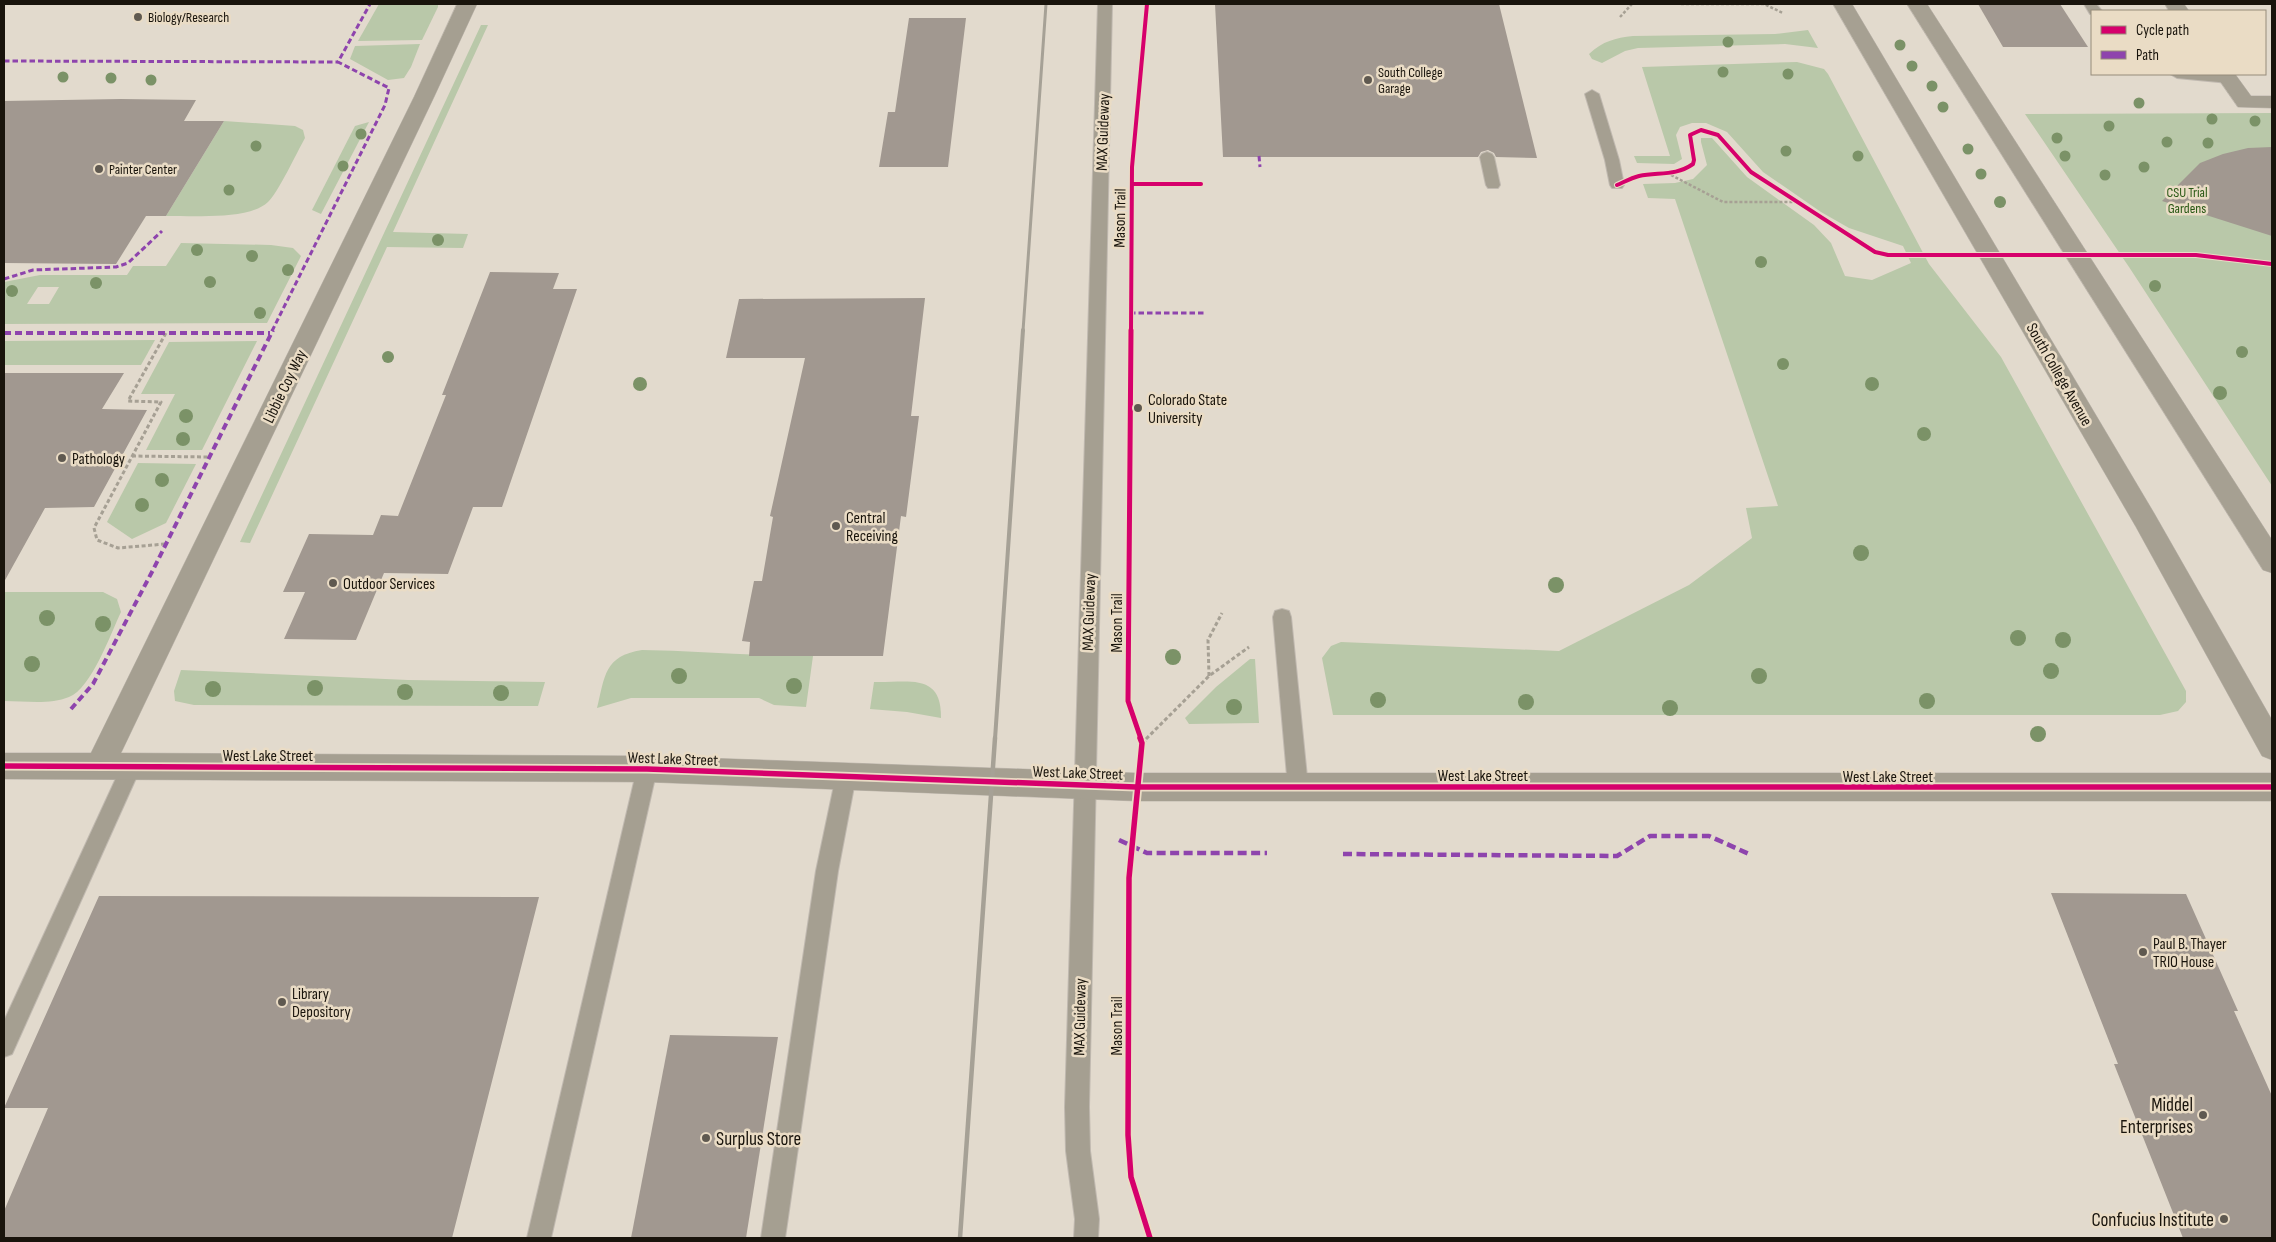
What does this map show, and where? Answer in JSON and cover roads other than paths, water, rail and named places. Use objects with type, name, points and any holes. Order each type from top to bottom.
[{"type":"highway","name":"South College Avenue","points":[[1842,4],[2145,520],[2272,747]]},
{"type":"highway","points":[[1917,4],[2272,562]]},
{"type":"street","name":"Libbie Coy Way","points":[[99,767],[420,106],[467,4]]},
{"type":"street","points":[[2227,77],[2245,102],[2272,102]]},
{"type":"street","name":"West Lake Street","points":[[4,766],[647,769],[1136,787],[2272,787]]},
{"type":"lane","name":"MAX Guideway","points":[[1090,1232],[1078,1151],[1077,1107],[1105,4]]},
{"type":"lane","points":[[2194,75],[2227,77]]},
{"type":"lane","points":[[1592,94],[1612,160],[1617,185]]},
{"type":"lane","points":[[1487,157],[1493,185]]},
{"type":"lane","points":[[1282,617],[1286,642],[1298,787]]},
{"type":"lane","points":[[4,1046],[131,767]]},
{"type":"lane","points":[[538,1238],[647,769]]},
{"type":"lane","points":[[773,1238],[827,871],[846,776]]},
{"type":"railway","points":[[1023,331],[1046,4]]},
{"type":"railway","points":[[995,739],[1023,330]]},
{"type":"railway","points":[[960,1238],[995,738]]},
{"type":"place","name":"Biology/Research","points":[[138,17]]},
{"type":"place","name":"South College Garage","points":[[1368,80]]},
{"type":"place","name":"Painter Center","points":[[99,169]]},
{"type":"place","name":"Colorado State University","points":[[1138,408]]},
{"type":"place","name":"Pathology","points":[[62,458]]},
{"type":"place","name":"Central Receiving","points":[[836,526]]},
{"type":"place","name":"Outdoor Services","points":[[333,583]]},
{"type":"place","name":"Paul B. Thayer TRIO House","points":[[2143,952]]},
{"type":"place","name":"Library Depository","points":[[282,1002]]},
{"type":"place","name":"Middel Enterprises","points":[[2203,1115]]},
{"type":"place","name":"Surplus Store","points":[[706,1138]]},
{"type":"place","name":"Confucius Institute","points":[[2224,1219]]},
{"type":"park label","name":"CSU Trial Gardens","points":[[2187,200]]}]
